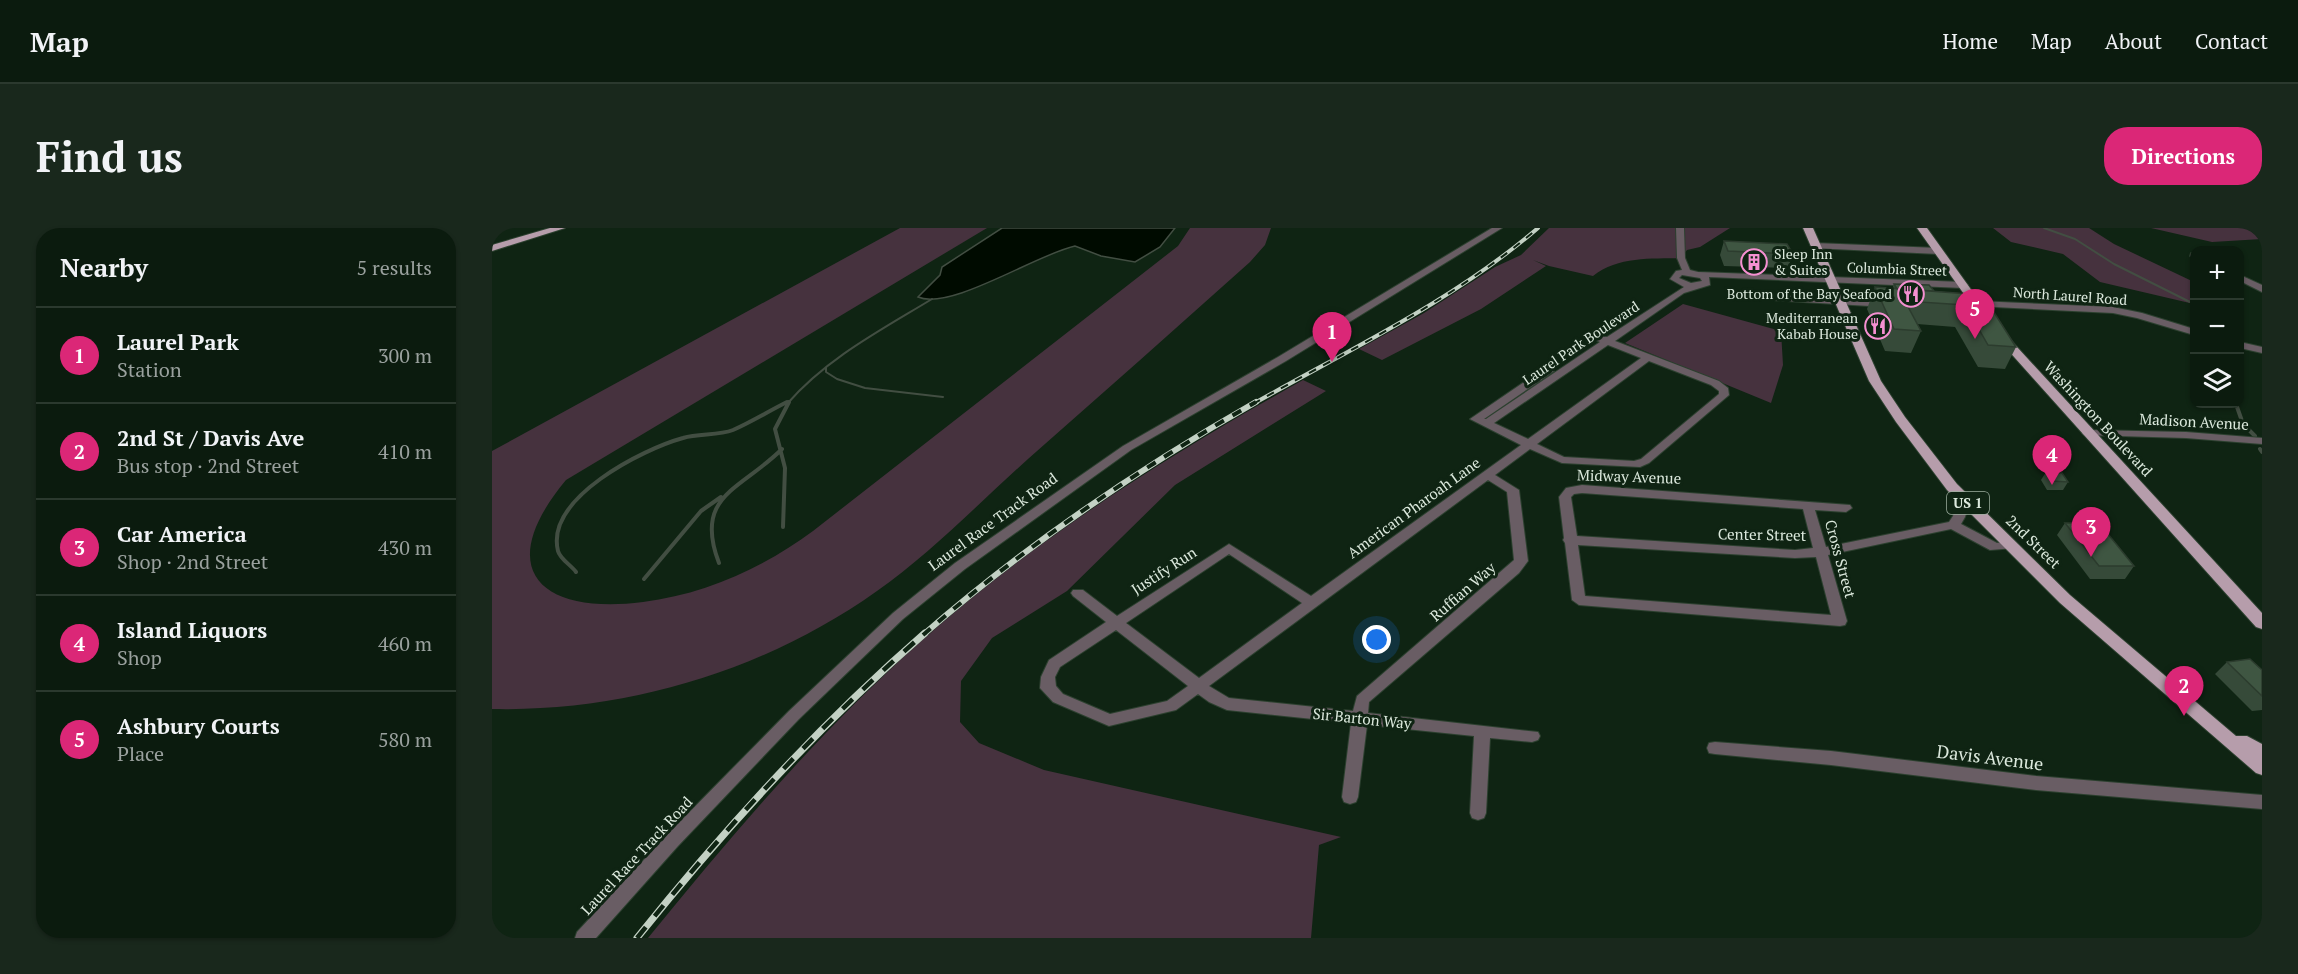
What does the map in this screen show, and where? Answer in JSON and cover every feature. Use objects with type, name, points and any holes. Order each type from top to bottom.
[{"type":"main road","points":[[492,238],[526,228]]},
{"type":"main road","points":[[492,248],[560,228]]},
{"type":"main road","name":"2nd Street","points":[[1808,228],[1838,301],[1886,400],[1964,500],[2065,599],[2262,768]]},
{"type":"main road","name":"Washington Boulevard","points":[[1922,228],[1985,315],[2088,433],[2262,623]]},
{"type":"main road","points":[[2205,720],[2262,753]]},
{"type":"street","name":"Laurel Race Track Road","points":[[584,938],[672,841],[794,715],[898,616],[960,566],[1127,448],[1282,359],[1498,228]]},
{"type":"street","points":[[1680,228],[1681,258],[1687,272]]},
{"type":"street","points":[[1815,246],[1938,251]]},
{"type":"street","name":"Laurel Park Boulevard","points":[[1529,445],[1481,422],[1672,288],[1676,281],[1676,274],[1687,272],[1829,280]]},
{"type":"street","points":[[1700,274],[1707,278],[1707,283]]},
{"type":"street","name":"Laurel Park Boulevard","points":[[1602,339],[1681,291],[1692,286],[1734,276]]},
{"type":"street","name":"Columbia Street","points":[[1829,280],[1963,285]]},
{"type":"street","points":[[2244,280],[2262,289]]},
{"type":"street","name":"Laurel Park Boulevard","points":[[1676,281],[1692,286]]},
{"type":"street","points":[[1773,298],[1897,305]]},
{"type":"street","name":"North Laurel Road","points":[[1962,308],[1985,315],[2114,310],[2190,331]]},
{"type":"street","points":[[1529,445],[1569,461],[1636,465],[1645,461],[1724,395],[1724,390],[1715,384],[1602,339]]},
{"type":"street","points":[[2244,346],[2262,350]]},
{"type":"street","name":"American Pharoah Lane","points":[[1199,686],[1648,357]]},
{"type":"street","name":"Madison Avenue","points":[[2088,433],[2186,435],[2262,441]]},
{"type":"street","name":"Ruffian Way","points":[[1361,719],[1362,700],[1514,570],[1521,561],[1514,494],[1509,486],[1487,475]]},
{"type":"street","name":"Midway Avenue","points":[[1840,621],[1579,600],[1569,540],[1565,497],[1575,489],[1846,508]]},
{"type":"street","points":[[1964,500],[1959,517],[1953,525],[1995,547],[2010,545]]},
{"type":"street","name":"Cross Street","points":[[1808,505],[1840,621]]},
{"type":"street","name":"Center Street","points":[[1569,540],[1758,553],[1822,552],[1953,525]]},
{"type":"street","name":"Justify Run","points":[[1199,686],[1171,706],[1109,720],[1058,698],[1048,688],[1048,677],[1054,664],[1229,548],[1312,603]]},
{"type":"street","name":"Sir Barton Way","points":[[1078,593],[1214,698],[1240,708],[1532,736]]},
{"type":"street","points":[[1350,797],[1361,719]]},
{"type":"street","points":[[1478,813],[1482,730]]},
{"type":"street","name":"Davis Avenue","points":[[1715,748],[1831,758],[2036,783],[2262,802]]},
{"type":"shaded area","points":[[900,228],[987,228],[566,480],[544,511],[532,538],[530,561],[538,579],[553,593],[577,601],[607,604],[643,602],[689,593],[754,568],[813,531],[1178,246],[1190,228],[1271,228],[1265,245],[1250,262],[936,544],[877,591],[834,619],[742,664],[694,681],[644,694],[594,703],[543,708],[492,709],[492,451]]},
{"type":"shaded area","points":[[1002,228],[1175,228],[1160,247],[1135,262],[1101,256],[1075,246],[951,296],[933,299],[918,297],[940,275],[942,267]]},
{"type":"shaded area","points":[[1549,228],[1730,228],[1700,247],[1687,250],[1681,258],[1624,262],[1593,276],[1533,260],[1546,266],[1481,309],[1382,360],[1359,349],[1424,313],[1495,267],[1521,255]]},
{"type":"shaded area","points":[[1993,228],[2089,228],[2114,244],[2190,280],[2190,303],[2100,282],[2063,254],[2011,242]]},
{"type":"shaded area","points":[[2151,228],[2262,228],[2262,239],[2212,242]]},
{"type":"shaded area","points":[[1683,304],[1781,331],[1783,365],[1771,403],[1625,343]]},
{"type":"shaded area","points":[[1303,380],[1326,391],[1175,485],[1067,591],[992,638],[961,681],[960,722],[979,743],[1044,770],[1341,837],[1319,845],[1311,938],[648,938],[777,786],[845,713],[918,644],[1008,569],[1103,501],[1152,469]]},
{"type":"building","points":[[1724,241],[1787,244],[1793,254],[1728,251]]},
{"type":"building","points":[[1894,284],[1929,285],[1934,291],[1897,289]]},
{"type":"building","points":[[1875,287],[1983,295],[2016,347],[1988,345],[1965,305],[1905,301],[1921,331],[1894,329]]},
{"type":"building","points":[[2046,472],[2062,473],[2068,482],[2052,481]]},
{"type":"building","points":[[2065,523],[2099,523],[2134,566],[2099,566]]},
{"type":"building","points":[[2250,659],[2262,670],[2262,696],[2227,662]]},
{"type":"waterway","points":[[2044,228],[2075,239],[2114,264],[2190,302]]},
{"type":"waterway","points":[[791,400],[837,359],[932,299]]},
{"type":"waterway","points":[[826,368],[826,372],[837,379],[865,388],[943,397]]},
{"type":"waterway","points":[[784,404],[791,400]]},
{"type":"waterway","points":[[576,572],[559,554],[558,531],[566,513],[581,495],[622,465],[645,453],[689,436],[733,430],[787,402]]},
{"type":"waterway","points":[[780,450],[775,429],[789,402]]},
{"type":"waterway","points":[[2237,408],[2243,424],[2255,436]]},
{"type":"waterway","points":[[719,563],[713,540],[712,522],[717,508],[725,496],[737,485],[780,450]]},
{"type":"waterway","points":[[780,450],[785,468],[783,527]]},
{"type":"waterway","points":[[644,579],[701,511],[721,497]]},
{"type":"railway","points":[[1253,404],[1436,301],[1471,279],[1538,228]]},
{"type":"railway","points":[[923,635],[1001,570],[1084,510],[1169,454],[1256,402]]},
{"type":"railway","points":[[637,938],[704,857],[774,779],[847,704],[925,633]]},
{"type":"place","name":"Sleep Inn & Suites","points":[[1754,262]]},
{"type":"place","name":"Bottom of the Bay Seafood","points":[[1911,294]]},
{"type":"place","name":"Mediterranean Kabab House","points":[[1878,326]]},
{"type":"place","name":"Ashbury Courts","points":[[1975,339]]},
{"type":"place","name":"Laurel Park","points":[[1332,362]]},
{"type":"place","name":"Island Liquors","points":[[2052,485]]},
{"type":"place","name":"Car America","points":[[2091,557]]},
{"type":"place","name":"2nd St / Davis Ave","points":[[2184,716]]}]
